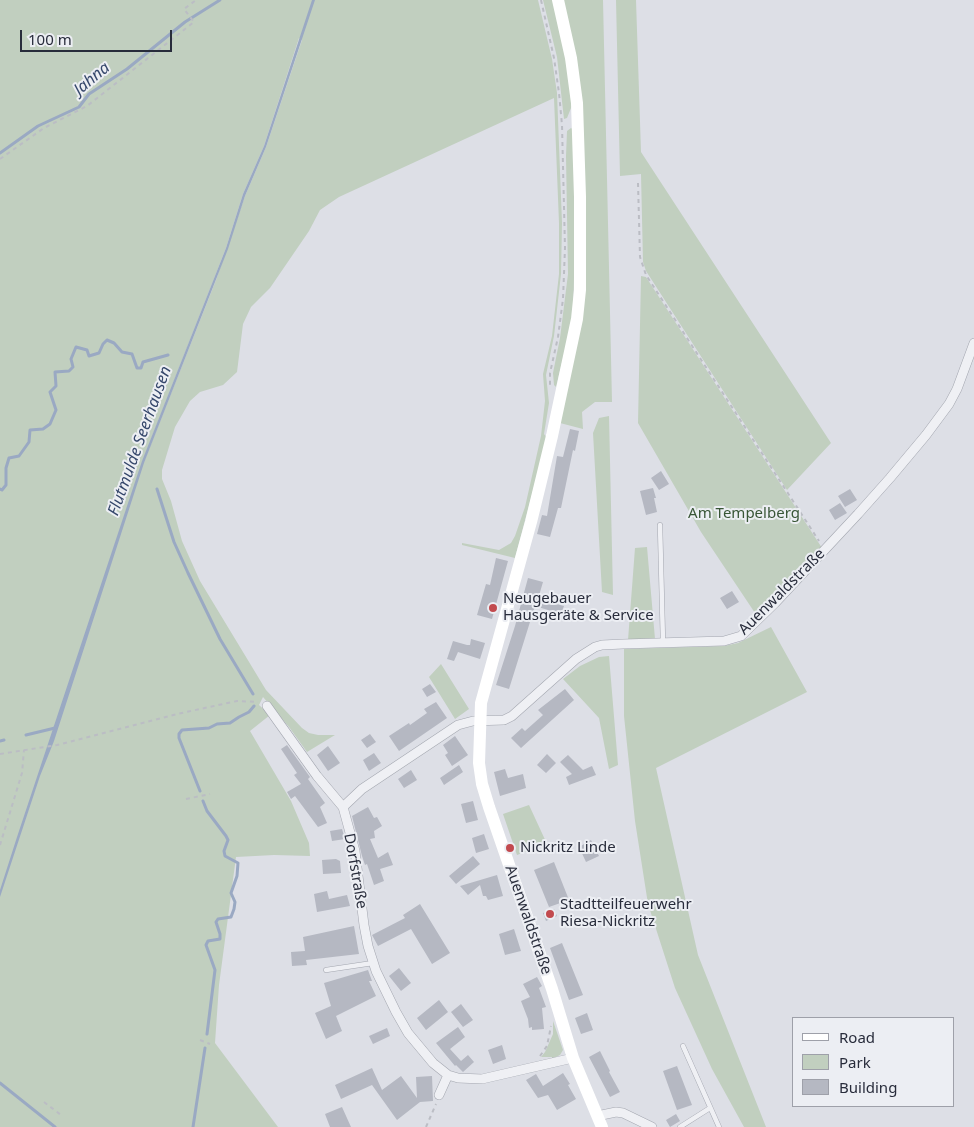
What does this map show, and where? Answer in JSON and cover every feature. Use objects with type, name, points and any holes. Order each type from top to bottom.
[{"type":"street","name":"Auenwaldstraße","points":[[558,0],[571,58],[577,103],[581,255],[580,290],[577,319],[552,437],[531,522],[480,703],[480,764],[482,784],[558,1005],[573,1058],[600,1121],[616,1112],[623,1113],[652,1127]]},
{"type":"street","name":"Auenwaldstraße","points":[[480,721],[504,720],[512,716],[576,659],[595,647],[663,642],[724,641],[741,636],[775,603],[890,478],[949,404],[957,389],[974,343]]},
{"type":"street","points":[[267,706],[317,776],[343,807],[362,789],[458,725],[466,722],[480,721]]},
{"type":"street","name":"Dorfstraße","points":[[343,807],[355,851],[364,926],[373,963],[383,987],[408,1033],[433,1063],[448,1075]]},
{"type":"street","points":[[439,1095],[448,1075],[458,1078],[482,1079],[573,1058]]},
{"type":"lane","points":[[660,525],[663,642]]},
{"type":"lane","points":[[326,970],[373,963]]},
{"type":"lane","points":[[684,1046],[719,1127]]},
{"type":"lane","points":[[680,1127],[710,1108]]},
{"type":"path","points":[[0,159],[44,128],[87,106],[194,22],[184,9],[196,0]]},
{"type":"path","points":[[541,0],[557,73],[562,125],[564,274],[558,337],[550,373],[550,385],[554,394]]},
{"type":"path","points":[[638,183],[640,257],[646,275],[825,549]]},
{"type":"path","points":[[0,754],[57,745],[177,714],[237,701],[252,701],[267,706]]},
{"type":"path","points":[[0,845],[22,773],[24,750]]},
{"type":"path","points":[[186,799],[210,794]]},
{"type":"path","points":[[530,1068],[547,1046],[552,1014],[558,1005]]},
{"type":"path","points":[[200,1040],[210,1044]]},
{"type":"path","points":[[426,1127],[439,1095]]},
{"type":"path","points":[[44,1102],[61,1115]]},
{"type":"green space","points":[[0,0],[538,0],[552,59],[557,93],[562,223],[561,274],[554,336],[546,375],[549,403],[544,434],[547,438],[515,558],[462,545],[462,543],[499,550],[511,543],[525,507],[541,436],[545,401],[543,374],[552,336],[559,274],[554,98],[339,197],[320,210],[309,231],[270,288],[251,307],[243,324],[237,372],[223,385],[200,392],[190,401],[175,427],[162,470],[162,479],[171,501],[182,541],[200,581],[266,690],[309,733],[335,735],[307,752],[289,727],[263,697],[259,705],[270,715],[250,731],[291,801],[309,843],[310,856],[236,857],[219,985],[215,1043],[278,1127],[0,1127]],"holes":[[[299,38],[302,40],[266,147],[245,196],[216,280],[144,462],[142,462],[226,248],[243,194],[264,146]]]},
{"type":"green space","points":[[543,0],[553,0],[561,31],[573,103],[567,118],[564,119],[557,57]]},
{"type":"green space","points":[[563,0],[603,0],[612,402],[595,402],[582,412],[583,429],[560,423],[585,271]]},
{"type":"green space","name":"Am Tempelberg","points":[[616,0],[636,0],[641,152],[831,443],[787,490],[646,271],[643,262],[641,174],[620,176]]},
{"type":"green space","points":[[571,128],[574,130],[576,197],[573,318],[556,387],[554,385],[553,373],[560,338],[568,274],[566,156],[567,131]]},
{"type":"green space","name":"Am Tempelberg","points":[[641,276],[646,277],[822,548],[757,616],[701,532],[638,423]]},
{"type":"green space","points":[[609,416],[613,595],[602,592],[593,433],[599,418]]},
{"type":"green space","points":[[647,547],[655,639],[628,640],[635,548]]},
{"type":"green space","points":[[771,627],[807,692],[656,768],[698,955],[766,1127],[744,1127],[712,1069],[675,988],[648,904],[635,821],[624,716],[624,649],[724,646],[738,643]]},
{"type":"green space","points":[[609,656],[618,765],[609,769],[599,718],[563,679],[580,666],[599,657]]},
{"type":"green space","points":[[441,664],[469,709],[455,719],[429,677]]},
{"type":"green space","points":[[529,805],[547,844],[517,855],[503,814]]},
{"type":"green space","points":[[553,1021],[563,1050],[560,1055],[552,1059],[552,1057],[541,1057],[553,1034]]},
{"type":"water","points":[[312,0],[315,0],[266,147],[245,196],[228,249],[144,463],[54,741],[40,776],[0,897],[0,890],[17,837],[142,461],[226,248],[243,194],[264,146]]},
{"type":"building","points":[[570,429],[579,431],[575,451],[573,450],[561,508],[558,508],[550,537],[537,534],[542,515],[547,516],[557,456],[563,457]]},
{"type":"building","points":[[661,471],[669,484],[659,490],[651,478]]},
{"type":"building","points":[[653,488],[657,512],[646,515],[640,491]]},
{"type":"building","points":[[850,489],[857,500],[845,507],[838,496]]},
{"type":"building","points":[[840,503],[847,513],[835,520],[829,510]]},
{"type":"building","points":[[496,558],[508,561],[492,619],[477,615],[486,584],[490,585]]},
{"type":"building","points":[[528,578],[543,582],[538,599],[564,606],[561,614],[535,606],[509,689],[496,685]]},
{"type":"building","points":[[732,591],[739,602],[727,609],[720,598]]},
{"type":"building","points":[[471,639],[485,643],[480,659],[458,652],[454,661],[447,659],[453,641],[470,645]]},
{"type":"building","points":[[430,684],[436,692],[427,697],[422,689]]},
{"type":"building","points":[[565,689],[574,700],[521,748],[511,738],[522,728],[525,731],[543,715],[538,710]]},
{"type":"building","points":[[436,702],[447,718],[399,751],[389,736],[427,713],[424,709]]},
{"type":"building","points":[[370,734],[376,742],[367,748],[361,740]]},
{"type":"building","points":[[455,736],[468,755],[452,766],[445,755],[448,753],[443,745]]},
{"type":"building","points":[[287,745],[310,777],[308,779],[325,803],[320,807],[327,823],[318,827],[295,796],[291,799],[287,792],[301,784],[294,775],[297,773],[281,749]]},
{"type":"building","points":[[328,746],[340,763],[328,771],[317,755]]},
{"type":"building","points":[[374,753],[381,763],[369,771],[363,760]]},
{"type":"building","points":[[547,754],[556,763],[546,773],[537,765]]},
{"type":"building","points":[[568,755],[583,770],[592,766],[596,775],[569,785],[566,777],[572,774],[560,762]]},
{"type":"building","points":[[459,765],[463,772],[444,785],[440,778]]},
{"type":"building","points":[[505,769],[508,778],[523,774],[526,788],[500,796],[494,772]]},
{"type":"building","points":[[411,770],[417,780],[404,788],[398,779]]},
{"type":"building","points":[[473,801],[478,820],[466,823],[461,804]]},
{"type":"building","points":[[368,807],[374,818],[377,817],[382,826],[374,831],[375,838],[370,839],[378,858],[388,852],[393,865],[380,869],[384,881],[374,885],[367,864],[365,865],[362,856],[352,816]]},
{"type":"building","points":[[342,829],[345,839],[332,841],[330,831]]},
{"type":"building","points":[[484,834],[489,849],[476,853],[472,838]]},
{"type":"building","points":[[591,840],[599,856],[586,862],[579,847]]},
{"type":"building","points":[[473,856],[480,864],[456,884],[449,876]]},
{"type":"building","points":[[336,859],[340,861],[341,873],[323,874],[322,860]]},
{"type":"building","points":[[554,862],[569,900],[549,907],[534,870]]},
{"type":"building","points":[[497,875],[503,896],[488,900],[486,896],[483,896],[480,885],[468,895],[460,886]]},
{"type":"building","points":[[327,891],[329,899],[347,895],[350,906],[317,912],[314,894]]},
{"type":"building","points":[[420,904],[450,953],[432,964],[411,929],[378,946],[372,935],[405,918],[403,915]]},
{"type":"building","points":[[554,909],[557,916],[546,921],[543,913]]},
{"type":"building","points":[[354,926],[359,954],[306,960],[307,965],[292,966],[291,952],[305,951],[303,937]]},
{"type":"building","points":[[514,929],[521,951],[505,955],[499,934]]},
{"type":"building","points":[[562,943],[583,995],[569,1000],[550,948]]},
{"type":"building","points":[[399,968],[411,983],[401,991],[389,976]]},
{"type":"building","points":[[368,970],[372,981],[369,981],[376,996],[336,1016],[342,1031],[326,1039],[315,1013],[331,1006],[324,983]]},
{"type":"building","points":[[537,977],[542,986],[539,988],[546,1007],[542,1008],[544,1029],[532,1030],[532,1027],[529,1028],[528,1019],[521,1001],[530,997],[523,984]]},
{"type":"building","points":[[439,1000],[448,1012],[426,1030],[417,1018]]},
{"type":"building","points":[[461,1004],[473,1020],[463,1027],[451,1012]]},
{"type":"building","points":[[587,1013],[593,1030],[581,1034],[575,1018]]},
{"type":"building","points":[[458,1027],[465,1037],[450,1049],[461,1061],[468,1055],[474,1062],[463,1072],[455,1066],[436,1043]]},
{"type":"building","points":[[387,1028],[390,1036],[373,1044],[369,1036]]},
{"type":"building","points":[[502,1045],[506,1059],[493,1064],[488,1050]]},
{"type":"building","points":[[600,1051],[620,1092],[610,1097],[589,1057]]},
{"type":"building","points":[[677,1066],[692,1105],[677,1110],[663,1071]]},
{"type":"building","points":[[372,1068],[382,1090],[401,1076],[417,1098],[416,1077],[432,1076],[433,1101],[420,1102],[397,1120],[372,1085],[341,1099],[335,1085]]},
{"type":"building","points":[[563,1073],[576,1099],[557,1110],[548,1095],[538,1098],[526,1080],[536,1074],[543,1086]]},
{"type":"building","points":[[342,1107],[351,1127],[330,1127],[325,1114]]},
{"type":"building","points":[[676,1114],[680,1121],[670,1127],[666,1120]]},
{"type":"waterway","name":"Jahna","points":[[0,153],[38,126],[79,107],[89,94],[127,69],[185,22],[220,0]]},
{"type":"waterway","name":"Flutmulde Seerhausen","points":[[0,489],[2,490],[6,485],[6,468],[9,458],[19,456],[29,442],[30,430],[43,429],[50,424],[56,410],[50,392],[56,386],[55,372],[69,371],[73,367],[71,359],[76,347],[87,350],[89,356],[99,353],[107,340],[114,343],[122,352],[132,354],[137,368],[141,368],[143,362],[168,355]]},
{"type":"waterway","points":[[157,489],[174,542],[188,573],[220,639],[253,694]]},
{"type":"waterway","points":[[200,791],[179,734],[182,730],[209,728],[217,724],[230,723],[249,712],[254,706]]},
{"type":"waterway","points":[[26,735],[55,728]]},
{"type":"waterway","points":[[0,741],[4,740]]},
{"type":"waterway","points":[[203,801],[207,811],[228,840],[224,851],[225,856],[238,863],[237,876],[231,893],[235,902],[231,917],[218,919],[216,922],[220,939],[208,941],[206,945],[215,970],[207,1034]]},
{"type":"waterway","points":[[193,1127],[205,1048]]},
{"type":"waterway","points":[[0,1083],[55,1127]]},
{"type":"place","name":"Neugebauer Hausgeräte & Service","points":[[493,608]]},
{"type":"place","name":"Nickritz Linde","points":[[510,848]]},
{"type":"place","name":"Stadtteilfeuerwehr Riesa-Nickritz","points":[[550,914]]}]
